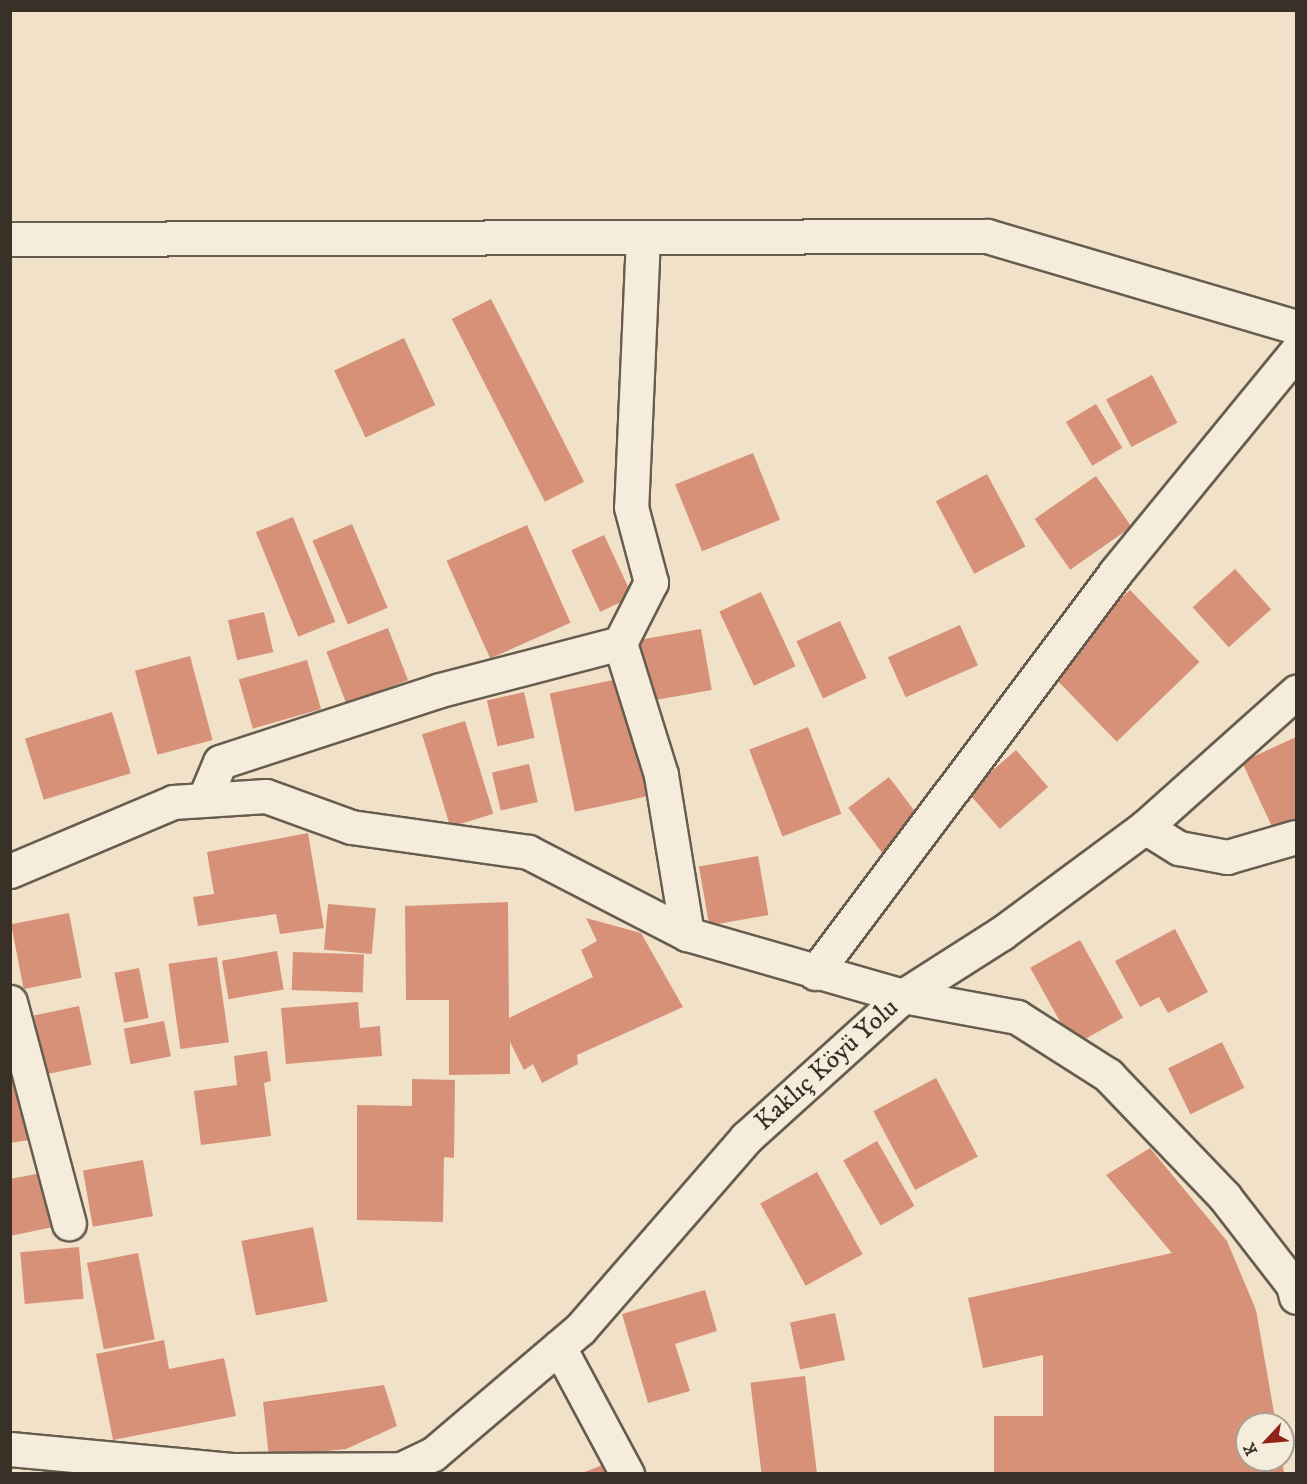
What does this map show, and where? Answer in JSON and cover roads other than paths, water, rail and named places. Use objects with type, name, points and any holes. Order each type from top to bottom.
[{"type":"street","points":[[10,239],[987,236],[1296,327]]},
{"type":"street","points":[[643,237],[631,507],[651,582],[620,643],[661,775],[687,934]]},
{"type":"street","points":[[815,973],[1114,573],[1296,352]]},
{"type":"street","points":[[204,800],[220,762],[440,690],[620,643]]},
{"type":"street","name":"Kaklıç Köyü Yolu","points":[[396,1471],[433,1454],[559,1347],[746,1138],[903,996],[1002,933],[1145,827],[1296,692]]},
{"type":"street","points":[[10,871],[173,802],[266,796],[351,827],[528,852],[687,934],[815,973],[903,996],[1017,1017],[1108,1075],[1287,1260],[1296,1297]]},
{"type":"street","points":[[1145,827],[1179,848],[1227,857],[1296,837]]},
{"type":"street","points":[[10,1002],[69,1223]]},
{"type":"street","points":[[559,1347],[627,1473]]},
{"type":"street","points":[[10,1449],[234,1470],[396,1471]]}]
